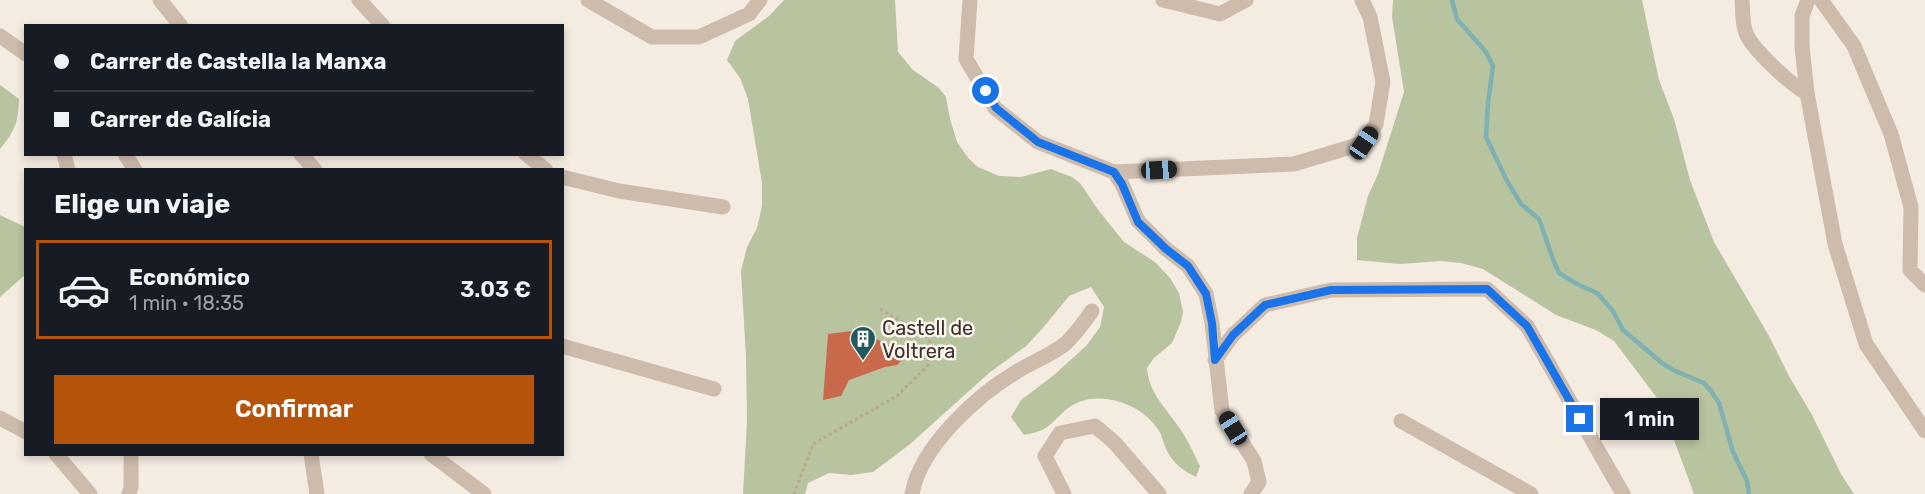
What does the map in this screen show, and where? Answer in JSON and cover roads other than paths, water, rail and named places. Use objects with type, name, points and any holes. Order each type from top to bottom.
[{"type":"street","points":[[160,0],[179,24]]},
{"type":"street","points":[[359,0],[381,24]]},
{"type":"street","points":[[588,0],[652,37],[699,37],[749,14],[760,0]]},
{"type":"street","points":[[970,0],[966,59],[996,108],[1038,142],[1114,172],[1294,164],[1364,143],[1376,124],[1383,82],[1370,17],[1362,0]]},
{"type":"street","points":[[1163,0],[1220,14],[1246,0]]},
{"type":"street","points":[[1742,0],[1743,23],[1746,35],[1753,45],[1797,88],[1808,93]]},
{"type":"street","points":[[1808,0],[1802,16],[1801,32],[1808,93],[1835,244],[1866,344],[1925,431]]},
{"type":"street","points":[[1821,0],[1854,46],[1891,134],[1911,207],[1910,270],[1925,285]]},
{"type":"street","points":[[0,36],[24,53]]},
{"type":"street","points":[[303,156],[313,168]]},
{"type":"street","points":[[528,156],[544,168]]},
{"type":"street","points":[[1114,172],[1122,184],[1138,222],[1188,266],[1206,294],[1212,323],[1222,411],[1254,461],[1259,483],[1251,494]]},
{"type":"street","points":[[564,177],[619,191],[723,207]]},
{"type":"street","points":[[1215,360],[1233,335],[1265,305],[1331,290],[1487,289],[1527,326],[1623,494]]},
{"type":"street","points":[[912,494],[922,464],[955,420],[1017,371],[1064,345],[1092,311]]},
{"type":"street","points":[[564,347],[714,389]]},
{"type":"street","points":[[0,418],[24,431]]},
{"type":"street","points":[[1401,421],[1531,494]]},
{"type":"street","points":[[1064,494],[1045,456],[1060,433],[1095,426],[1114,442],[1159,494]]},
{"type":"street","points":[[58,456],[90,494]]},
{"type":"street","points":[[129,494],[131,456]]},
{"type":"street","points":[[310,456],[317,494]]},
{"type":"street","points":[[435,456],[484,494]]},
{"type":"waterway","points":[[1452,0],[1457,19],[1486,52],[1493,66],[1486,137],[1521,204],[1539,219],[1559,273],[1597,293],[1613,311],[1623,330],[1662,363],[1704,383],[1711,391],[1719,403],[1733,452],[1747,481],[1749,494]]},
{"type":"place","name":"Castell de Voltrera","points":[[863,362]]}]
